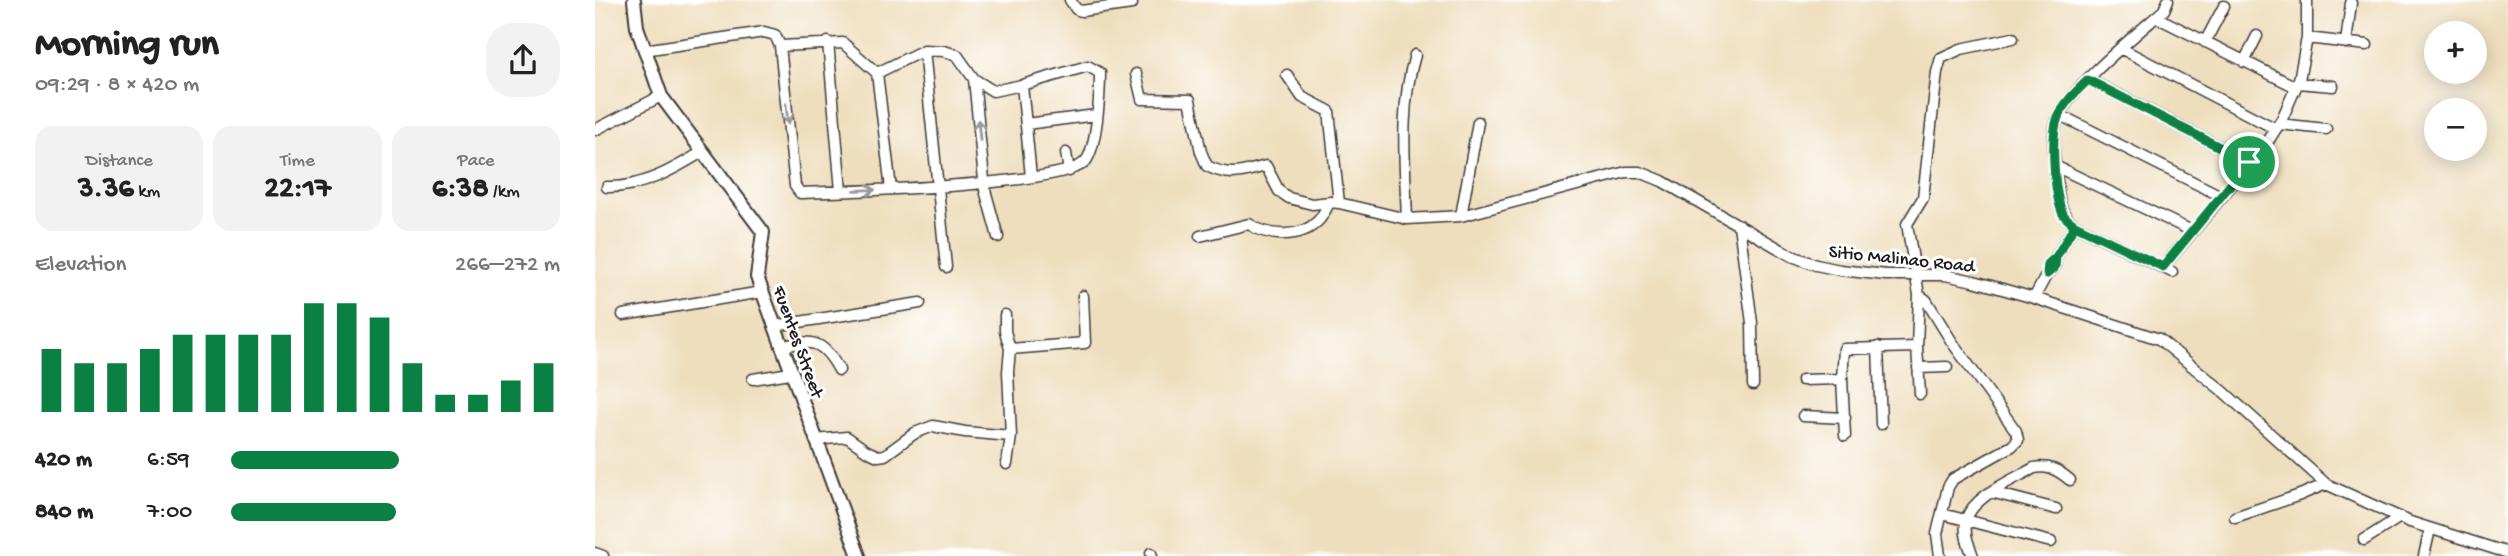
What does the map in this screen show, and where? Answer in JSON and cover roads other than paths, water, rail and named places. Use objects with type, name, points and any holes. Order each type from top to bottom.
[{"type":"street","name":"Fuentes Street","points":[[635,0],[637,27],[643,50],[661,96],[763,232],[757,277],[859,556]]},
{"type":"street","points":[[1070,0],[1071,4],[1081,11],[1132,4]]},
{"type":"street","points":[[2168,0],[2164,10],[2070,98],[2057,118],[2054,152],[2060,206],[2065,218],[2167,270],[2192,231],[2267,143],[2277,126],[2297,85],[2307,38],[2307,0]]},
{"type":"street","points":[[2346,43],[2351,3]]},
{"type":"street","points":[[2205,42],[2224,6]]},
{"type":"street","points":[[2156,17],[2244,62],[2297,85],[2333,86]]},
{"type":"street","points":[[643,50],[764,32],[775,35],[780,46],[795,186],[800,193],[937,186],[1031,177],[1069,171],[1086,161],[1091,153],[1100,93],[1100,73],[1088,65],[993,91],[974,79],[957,55],[944,51],[925,51],[877,73]]},
{"type":"street","points":[[2244,62],[2257,36]]},
{"type":"street","points":[[1920,394],[1917,347],[1919,295],[1907,224],[1923,198],[1937,72],[1941,58],[1961,49],[2013,38]]},
{"type":"street","points":[[2307,38],[2367,45]]},
{"type":"street","points":[[828,42],[841,191]]},
{"type":"street","points":[[780,46],[843,43],[877,73],[891,189]]},
{"type":"street","points":[[2122,48],[2277,126],[2326,129]]},
{"type":"street","points":[[925,51],[946,267]]},
{"type":"street","points":[[1407,219],[1406,84],[1415,55]]},
{"type":"street","name":"Sitio Malinao Road","points":[[1136,74],[1142,99],[1190,100],[1201,152],[1207,166],[1221,173],[1231,174],[1266,166],[1279,191],[1289,198],[1312,204],[1334,202],[1407,219],[1461,216],[1626,172],[1640,173],[1662,181],[1792,256],[1816,265],[1886,275],[1945,275],[2034,298],[2159,339],[2224,392],[2326,484],[2430,529],[2508,553]]},
{"type":"street","points":[[1200,236],[1249,224],[1267,234],[1296,232],[1317,222],[1334,202],[1329,111],[1303,97],[1287,75]]},
{"type":"street","points":[[974,79],[984,182],[998,237]]},
{"type":"street","points":[[2088,80],[2249,162]]},
{"type":"street","points":[[1022,85],[1031,177]]},
{"type":"street","points":[[595,130],[661,96]]},
{"type":"street","points":[[1026,124],[1096,115]]},
{"type":"street","points":[[2060,115],[2221,196]]},
{"type":"street","points":[[1461,216],[1478,122]]},
{"type":"street","points":[[607,187],[617,187],[672,171],[702,152]]},
{"type":"street","points":[[1066,153],[1069,171]]},
{"type":"street","points":[[2055,166],[2192,231]]},
{"type":"street","points":[[1739,225],[1752,323],[1752,385]]},
{"type":"street","points":[[2034,298],[2047,274],[2055,267],[2056,257],[2075,225]]},
{"type":"street","points":[[624,315],[762,292]]},
{"type":"street","points":[[1919,295],[1926,300],[1952,342],[2016,430],[2018,440],[1953,479],[1948,487],[1937,534],[1940,556]]},
{"type":"street","points":[[1010,349],[1085,343],[1083,296]]},
{"type":"street","points":[[773,326],[920,303]]},
{"type":"street","points":[[1005,315],[1005,331],[1010,349],[1007,372],[1011,436],[1007,464]]},
{"type":"street","points":[[781,347],[815,343],[828,351],[839,370]]},
{"type":"street","points":[[1845,436],[1842,379],[1843,351],[1846,347],[1917,347]]},
{"type":"street","points":[[1878,347],[1881,424]]},
{"type":"street","points":[[1918,368],[1947,367]]},
{"type":"street","points":[[753,379],[790,373]]},
{"type":"street","points":[[1802,380],[1842,379]]},
{"type":"street","points":[[1803,416],[1845,418]]},
{"type":"street","points":[[815,440],[847,437],[878,456],[885,455],[925,428],[933,426],[1011,436]]},
{"type":"street","points":[[1973,556],[1966,536],[1966,520],[1973,504],[2033,468],[2058,470],[2070,480]]},
{"type":"street","points":[[2235,517],[2326,484]]},
{"type":"street","points":[[1991,492],[2056,509]]},
{"type":"street","points":[[1942,514],[2051,542]]},
{"type":"street","points":[[2364,540],[2399,517]]},
{"type":"street","points":[[2424,556],[2430,529]]},
{"type":"street","points":[[595,553],[603,556]]}]
